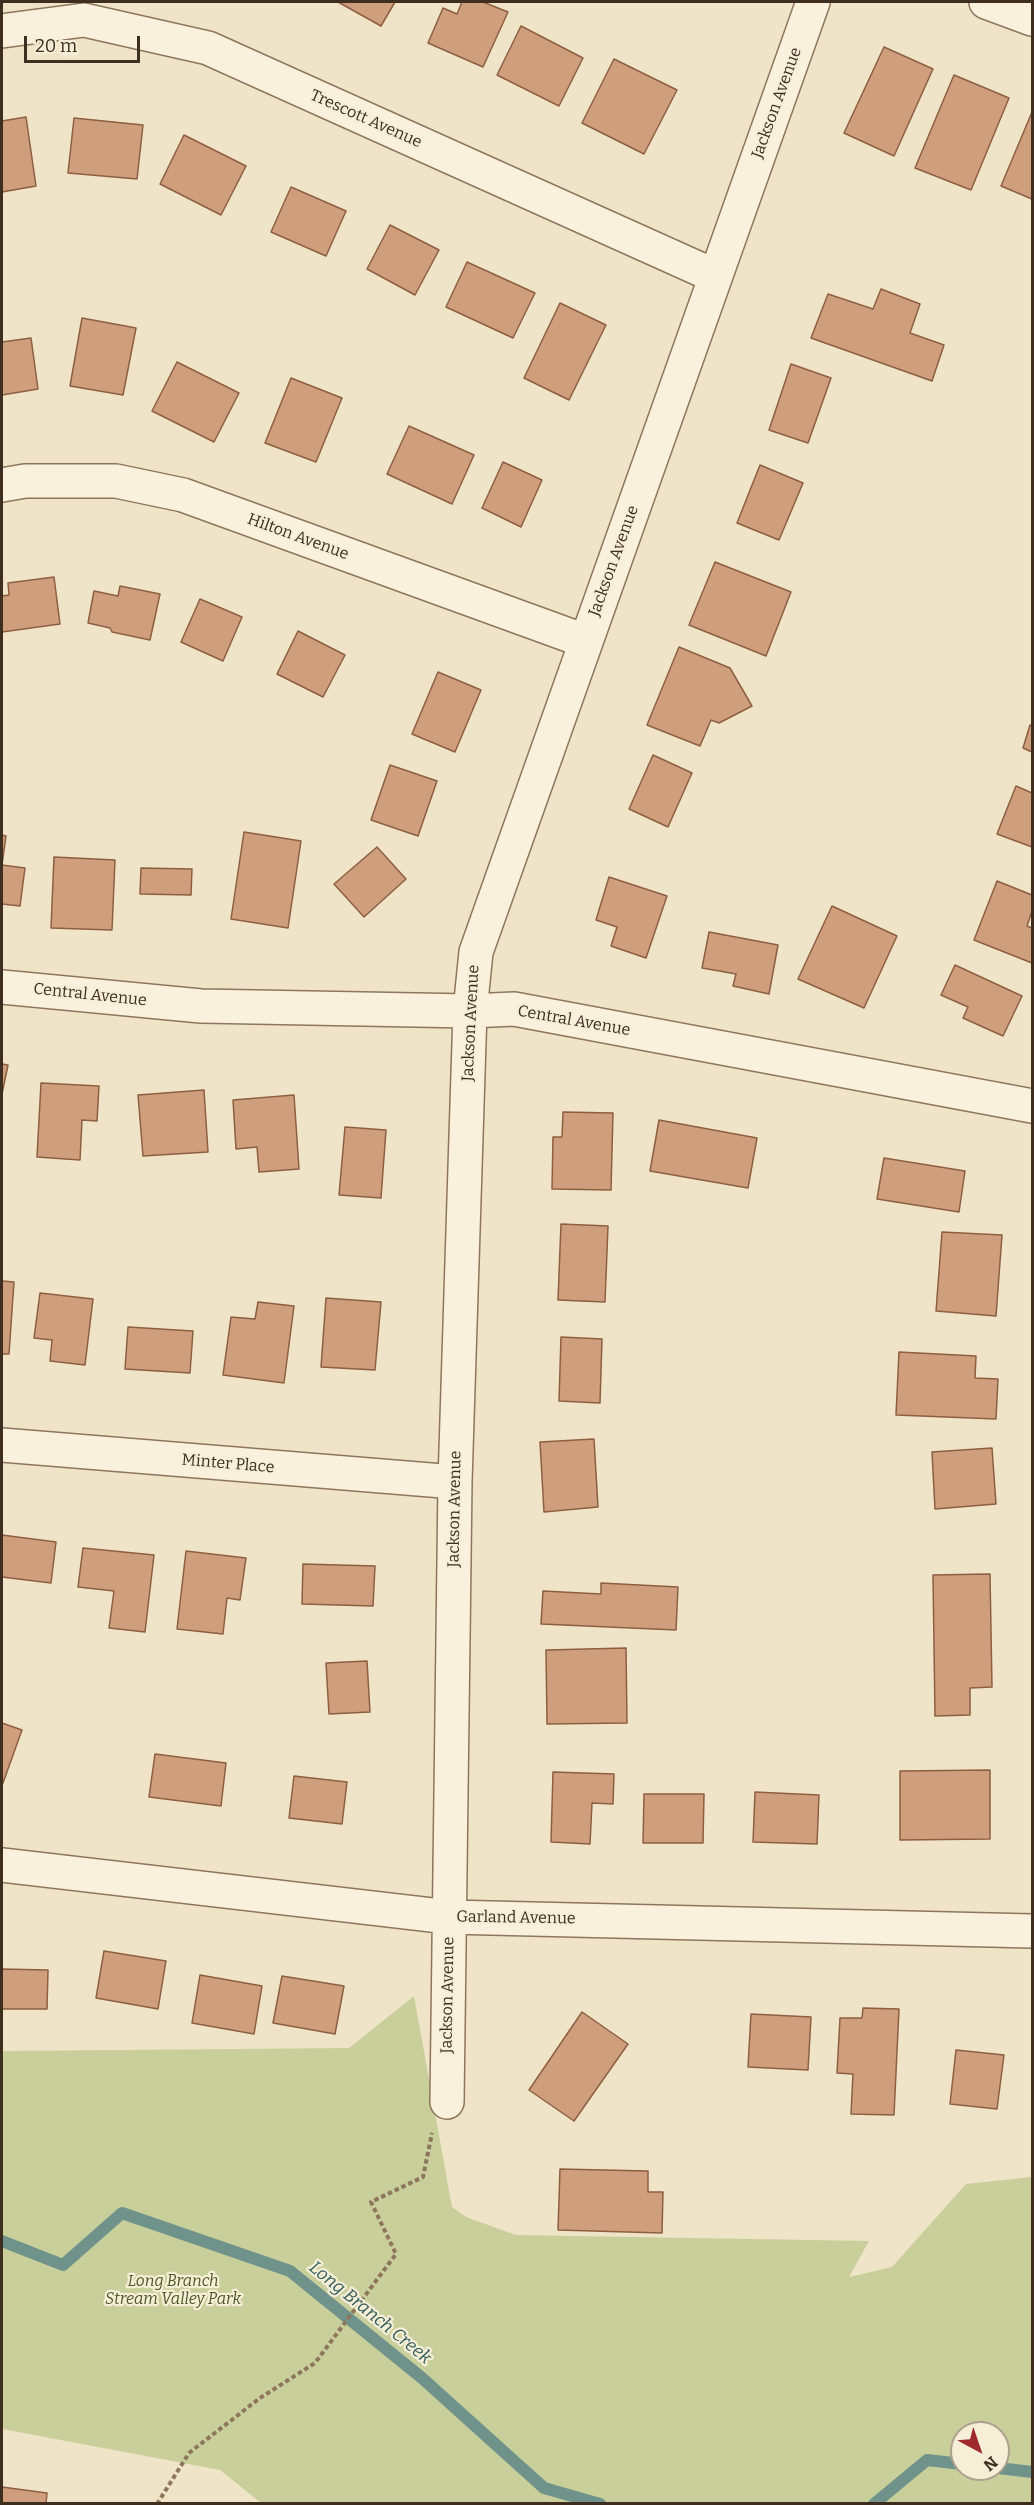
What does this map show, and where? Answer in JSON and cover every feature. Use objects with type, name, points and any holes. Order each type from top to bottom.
[{"type":"street","name":"Jackson Avenue","points":[[447,2102],[455,1482],[470,1011],[476,952],[813,2]]},
{"type":"street","points":[[986,2],[1032,19]]},
{"type":"street","name":"Trescott Avenue","points":[[2,31],[84,20],[208,48],[715,276]]},
{"type":"street","name":"Hilton Avenue","points":[[2,485],[25,481],[116,481],[183,495],[585,641]]},
{"type":"street","name":"Central Avenue","points":[[2,987],[201,1006],[470,1011],[514,1009],[1032,1106]]},
{"type":"street","name":"Minter Place","points":[[2,1445],[455,1482]]},
{"type":"street","name":"Garland Avenue","points":[[2,1865],[449,1917],[1032,1931]]},
{"type":"path","points":[[157,2504],[189,2453],[260,2398],[315,2363],[396,2254],[371,2202],[423,2177],[433,2127],[447,2102]]},
{"type":"green space","name":"Long Branch Stream Valley Park","points":[[414,1996],[452,2207],[466,2217],[516,2235],[869,2241],[849,2277],[892,2267],[966,2184],[1032,2177],[1032,2503],[261,2503],[220,2470],[2,2429],[2,2051],[349,2048]]},
{"type":"building","points":[[338,2],[395,2],[381,26]]},
{"type":"building","points":[[462,2],[483,2],[508,12],[483,67],[428,43],[443,8],[457,14]]},
{"type":"building","points":[[521,26],[583,58],[559,106],[497,75]]},
{"type":"building","points":[[884,47],[933,69],[894,156],[844,133]]},
{"type":"building","points":[[614,59],[677,90],[644,154],[582,123]]},
{"type":"building","points":[[954,75],[1009,98],[971,190],[915,168]]},
{"type":"building","points":[[1032,112],[1032,199],[1001,186]]},
{"type":"building","points":[[26,117],[36,186],[2,192],[2,121]]},
{"type":"building","points":[[74,118],[143,125],[137,179],[68,173]]},
{"type":"building","points":[[184,135],[246,166],[221,215],[160,184]]},
{"type":"building","points":[[291,187],[346,211],[326,256],[271,232]]},
{"type":"building","points":[[390,225],[439,250],[415,295],[367,269]]},
{"type":"building","points":[[467,262],[535,293],[513,338],[446,307]]},
{"type":"building","points":[[881,289],[920,304],[910,333],[944,345],[932,381],[811,338],[828,294],[873,309]]},
{"type":"building","points":[[560,303],[606,325],[569,400],[524,378]]},
{"type":"building","points":[[82,318],[136,328],[123,395],[70,386]]},
{"type":"building","points":[[31,338],[38,389],[2,395],[2,342]]},
{"type":"building","points":[[177,362],[239,393],[214,442],[152,411]]},
{"type":"building","points":[[791,364],[831,378],[808,443],[769,430]]},
{"type":"building","points":[[291,378],[342,398],[316,462],[265,443]]},
{"type":"building","points":[[409,426],[474,455],[452,504],[387,474]]},
{"type":"building","points":[[503,462],[542,480],[521,527],[482,508]]},
{"type":"building","points":[[760,465],[803,483],[779,540],[737,523]]},
{"type":"building","points":[[715,562],[791,592],[766,656],[689,625]]},
{"type":"building","points":[[54,577],[60,624],[2,632],[2,596],[9,595],[8,583]]},
{"type":"building","points":[[120,586],[160,594],[150,640],[112,632],[110,628],[88,623],[94,591],[118,596]]},
{"type":"building","points":[[200,599],[242,617],[223,661],[181,642]]},
{"type":"building","points":[[298,631],[345,655],[323,697],[277,674]]},
{"type":"building","points":[[679,647],[730,668],[752,706],[719,723],[711,720],[700,746],[647,725]]},
{"type":"building","points":[[438,672],[481,690],[455,752],[412,734]]},
{"type":"building","points":[[1030,725],[1032,726],[1032,752],[1023,748]]},
{"type":"building","points":[[653,755],[692,773],[668,827],[629,809]]},
{"type":"building","points":[[390,765],[437,781],[418,836],[371,820]]},
{"type":"building","points":[[1016,786],[1032,793],[1032,847],[997,834]]},
{"type":"building","points":[[244,832],[301,841],[288,928],[231,919]]},
{"type":"building","points":[[2,835],[6,836],[2,865]]},
{"type":"building","points":[[377,847],[406,879],[364,917],[334,884]]},
{"type":"building","points":[[54,857],[115,860],[112,930],[51,928]]},
{"type":"building","points":[[2,865],[25,868],[20,906],[2,904]]},
{"type":"building","points":[[141,868],[192,869],[191,895],[140,894]]},
{"type":"building","points":[[609,877],[667,896],[646,958],[611,946],[617,927],[596,920]]},
{"type":"building","points":[[997,881],[1032,895],[1032,911],[1027,926],[1032,928],[1032,963],[974,940]]},
{"type":"building","points":[[832,906],[897,936],[864,1008],[798,979]]},
{"type":"building","points":[[709,932],[778,945],[769,994],[733,986],[736,974],[702,968]]},
{"type":"building","points":[[955,965],[1022,996],[1003,1036],[963,1018],[968,1007],[941,995]]},
{"type":"building","points":[[2,1064],[8,1065],[2,1094]]},
{"type":"building","points":[[41,1083],[99,1086],[97,1121],[82,1120],[80,1160],[37,1157]]},
{"type":"building","points":[[204,1090],[208,1152],[143,1156],[138,1095]]},
{"type":"building","points":[[294,1095],[299,1169],[259,1172],[257,1147],[236,1149],[233,1100]]},
{"type":"building","points":[[563,1112],[613,1113],[611,1190],[552,1189],[553,1137],[562,1137]]},
{"type":"building","points":[[659,1120],[757,1138],[748,1188],[650,1171]]},
{"type":"building","points":[[345,1127],[386,1130],[381,1198],[339,1195]]},
{"type":"building","points":[[884,1158],[965,1171],[959,1212],[877,1199]]},
{"type":"building","points":[[561,1224],[608,1226],[605,1302],[558,1300]]},
{"type":"building","points":[[942,1232],[1002,1235],[996,1316],[936,1311]]},
{"type":"building","points":[[2,1281],[14,1282],[9,1354],[2,1354]]},
{"type":"building","points":[[40,1293],[93,1299],[85,1365],[50,1361],[52,1340],[34,1338]]},
{"type":"building","points":[[326,1298],[381,1302],[375,1370],[321,1367]]},
{"type":"building","points":[[258,1302],[294,1306],[284,1383],[223,1375],[231,1317],[255,1319]]},
{"type":"building","points":[[128,1327],[193,1331],[190,1373],[125,1369]]},
{"type":"building","points":[[561,1337],[602,1339],[600,1403],[559,1401]]},
{"type":"building","points":[[899,1352],[976,1356],[975,1378],[998,1379],[996,1419],[896,1415]]},
{"type":"building","points":[[594,1439],[598,1507],[544,1512],[540,1442]]},
{"type":"building","points":[[992,1448],[996,1504],[935,1509],[932,1452]]},
{"type":"building","points":[[2,1535],[56,1542],[51,1583],[2,1577]]},
{"type":"building","points":[[83,1548],[154,1555],[145,1632],[109,1628],[114,1591],[78,1587]]},
{"type":"building","points":[[186,1551],[246,1558],[240,1600],[227,1598],[223,1634],[177,1629]]},
{"type":"building","points":[[303,1564],[375,1566],[373,1606],[302,1604]]},
{"type":"building","points":[[990,1574],[992,1687],[970,1688],[970,1715],[935,1716],[933,1575]]},
{"type":"building","points":[[601,1583],[678,1587],[676,1630],[541,1624],[543,1591],[601,1594]]},
{"type":"building","points":[[626,1648],[627,1723],[547,1724],[546,1650]]},
{"type":"building","points":[[367,1661],[370,1712],[329,1714],[326,1663]]},
{"type":"building","points":[[2,1723],[22,1730],[3,1783],[2,1782]]},
{"type":"building","points":[[155,1754],[226,1763],[221,1806],[149,1797]]},
{"type":"building","points":[[990,1770],[990,1839],[900,1840],[900,1771]]},
{"type":"building","points":[[553,1772],[614,1774],[613,1804],[592,1803],[590,1844],[551,1842]]},
{"type":"building","points":[[294,1776],[347,1782],[342,1824],[289,1818]]},
{"type":"building","points":[[755,1792],[819,1795],[817,1844],[753,1842]]},
{"type":"building","points":[[644,1794],[704,1794],[703,1843],[643,1843]]},
{"type":"building","points":[[104,1951],[166,1961],[158,2009],[96,1998]]},
{"type":"building","points":[[2,1969],[48,1970],[47,2009],[2,2009]]},
{"type":"building","points":[[200,1975],[262,1986],[254,2034],[192,2023]]},
{"type":"building","points":[[282,1976],[344,1986],[335,2034],[273,2023]]},
{"type":"building","points":[[863,2008],[899,2009],[894,2115],[851,2114],[853,2074],[837,2073],[840,2018],[862,2018]]},
{"type":"building","points":[[582,2012],[628,2044],[574,2121],[529,2090]]},
{"type":"building","points":[[751,2014],[811,2017],[808,2070],[748,2067]]},
{"type":"building","points":[[956,2050],[1004,2055],[997,2109],[950,2104]]},
{"type":"building","points":[[560,2169],[648,2171],[648,2192],[663,2192],[662,2233],[558,2230]]},
{"type":"building","points":[[2,2487],[47,2493],[46,2504],[2,2504]]},
{"type":"waterway","name":"Long Branch Creek","points":[[2,2241],[63,2265],[122,2213],[290,2271],[422,2378],[544,2488],[600,2504]]},
{"type":"waterway","name":"Long Branch Creek","points":[[874,2504],[927,2460],[950,2463]]},
{"type":"waterway","name":"Long Branch Creek","points":[[1010,2469],[1032,2472]]}]
